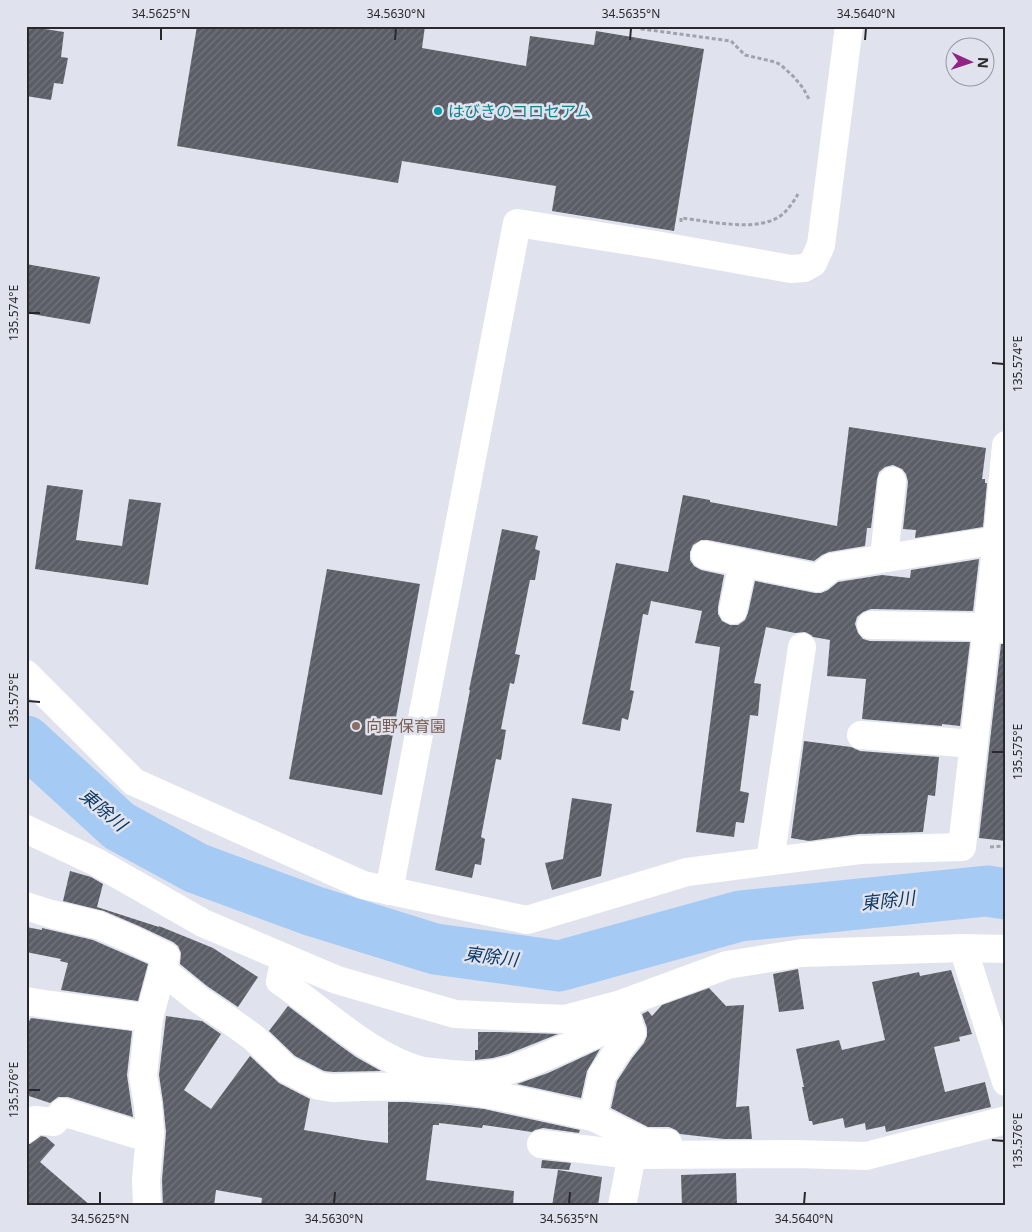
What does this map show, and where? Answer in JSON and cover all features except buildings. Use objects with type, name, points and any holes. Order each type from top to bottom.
[{"type":"street","points":[[389,891],[517,223],[676,248],[791,269],[804,268],[813,263],[821,245],[850,26]]},
{"type":"street","points":[[26,674],[134,782],[363,885],[527,920],[687,872],[860,850],[962,847],[974,744],[996,628],[996,540],[1004,488],[1006,445]]},
{"type":"street","points":[[884,558],[892,481]]},
{"type":"street","points":[[705,555],[818,578],[832,567],[996,540]]},
{"type":"street","points":[[733,610],[743,563]]},
{"type":"street","points":[[871,625],[996,628]]},
{"type":"street","points":[[770,861],[802,647]]},
{"type":"street","points":[[861,735],[974,744]]},
{"type":"street","points":[[26,829],[96,862],[202,923],[337,980],[455,1014],[565,1019],[624,1012]]},
{"type":"street","points":[[26,906],[98,926],[166,956],[149,1018],[143,1076],[150,1132],[146,1180],[147,1206]]},
{"type":"street","points":[[285,958],[280,981],[366,1044],[397,1062],[421,1071],[454,1075],[492,1075],[513,1069],[585,1040],[624,1012],[727,965],[802,953],[963,948],[1006,949]]},
{"type":"street","points":[[963,948],[1006,1082]]},
{"type":"street","points":[[162,970],[198,999],[254,1038],[286,1069],[319,1086],[332,1088],[414,1087],[451,1089],[502,1097],[593,1117],[644,1142],[668,1143]]},
{"type":"street","points":[[26,1001],[149,1018]]},
{"type":"street","points":[[593,1117],[602,1075],[632,1033],[624,1012]]},
{"type":"street","points":[[26,1129],[35,1120],[54,1122],[64,1112],[135,1134],[150,1132]]},
{"type":"street","points":[[541,1144],[632,1156],[795,1154],[866,1156],[1006,1120]]},
{"type":"street","points":[[622,1206],[632,1156]]},
{"type":"path","points":[[635,26],[642,29],[732,42],[745,55],[776,62],[794,77],[803,88],[812,108]]},
{"type":"path","points":[[676,248],[681,218],[744,226],[760,224],[773,220],[783,214],[798,194]]},
{"type":"waterway","name":"東除川","points":[[26,741],[119,826],[196,868],[313,911],[435,949],[559,966],[740,916],[987,891],[1006,894]]},
{"type":"place","name":"はびきのコロセアム","points":[[438,111]]},
{"type":"place","name":"向野保育園","points":[[356,726]]}]
